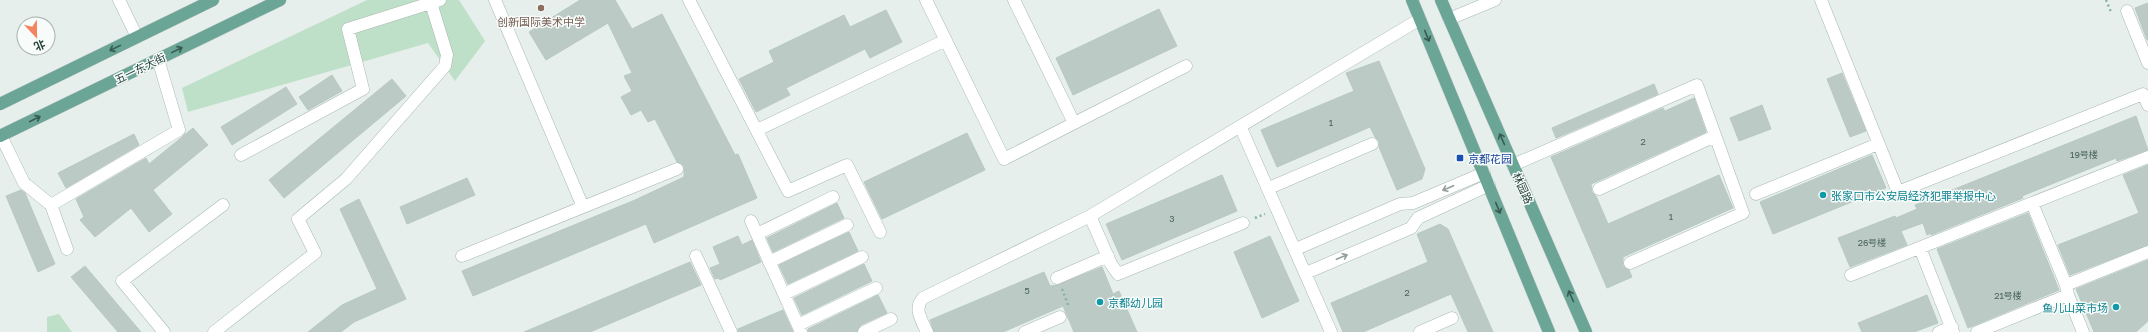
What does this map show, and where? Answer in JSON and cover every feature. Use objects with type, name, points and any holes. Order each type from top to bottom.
[{"type":"main road","points":[[0,104],[213,0]]},
{"type":"main road","name":"五一东大街","points":[[1,136],[280,0]]},
{"type":"main road","points":[[1412,0],[1549,332]]},
{"type":"main road","name":"林园路","points":[[1441,0],[1586,332]]},
{"type":"street","points":[[119,0],[137,37]]},
{"type":"street","points":[[495,0],[584,207]]},
{"type":"street","points":[[689,0],[788,191],[846,165],[880,232]]},
{"type":"street","points":[[926,0],[1004,159],[1186,66]]},
{"type":"street","points":[[1014,0],[1074,123]]},
{"type":"street","points":[[1449,19],[1495,0]]},
{"type":"street","points":[[1821,0],[1898,192],[2143,94],[2148,105]]},
{"type":"street","points":[[214,332],[315,253],[298,219],[346,180],[444,66],[447,55],[435,1],[348,29],[363,89],[241,155]]},
{"type":"street","points":[[2127,11],[2148,63]]},
{"type":"street","points":[[927,332],[918,308],[918,303],[923,298],[1090,216],[1241,128],[1420,19]]},
{"type":"street","points":[[757,130],[946,40]]},
{"type":"street","points":[[51,205],[179,130],[158,60]]},
{"type":"street","points":[[1513,165],[1697,85],[1743,214],[1630,263]]},
{"type":"street","points":[[1241,128],[1278,208],[1331,332]]},
{"type":"street","points":[[1,136],[24,183],[51,205],[67,249]]},
{"type":"street","points":[[1599,189],[1715,136]]},
{"type":"street","points":[[1269,188],[1372,144]]},
{"type":"street","points":[[1756,194],[1878,144]]},
{"type":"street","points":[[1851,275],[2148,157]]},
{"type":"street","points":[[462,256],[677,169]]},
{"type":"street","points":[[1296,249],[1400,204],[1413,203],[1484,173]]},
{"type":"street","points":[[1306,273],[1411,228],[1418,218],[1489,186]]},
{"type":"street","points":[[756,234],[833,197]]},
{"type":"street","points":[[2032,203],[2038,227],[2067,290],[2083,332]]},
{"type":"street","points":[[164,332],[122,281],[223,204]]},
{"type":"street","points":[[1090,216],[1118,274],[1243,223]]},
{"type":"street","points":[[751,221],[799,328],[876,288]]},
{"type":"street","points":[[770,262],[847,225]]},
{"type":"street","points":[[1920,248],[1953,330],[1939,332]]},
{"type":"street","points":[[1977,332],[2148,252]]},
{"type":"street","points":[[696,256],[731,332]]},
{"type":"street","points":[[1057,278],[1108,256]]},
{"type":"street","points":[[784,294],[862,257]]},
{"type":"street","points":[[1026,332],[1060,317]]},
{"type":"street","points":[[1420,332],[1452,318]]},
{"type":"street","points":[[864,332],[891,319]]},
{"type":"path","points":[[2106,0],[2111,12]]},
{"type":"path","points":[[1243,223],[1278,208]]},
{"type":"path","points":[[1057,278],[1069,307],[1058,312],[1060,317]]},
{"type":"green space","points":[[367,0],[459,0],[485,41],[455,81],[428,43],[188,112],[182,88]]},
{"type":"green space","points":[[59,314],[72,332],[47,332],[47,317]]},
{"type":"building","points":[[580,0],[615,0],[632,29],[662,14],[735,155],[738,154],[757,198],[654,243],[646,224],[473,296],[462,271],[635,200],[684,177],[684,166],[677,162],[655,119],[648,122],[641,110],[631,115],[621,97],[632,91],[624,76],[632,73],[608,23],[546,60],[529,32]]},
{"type":"building","points":[[2148,3],[2148,40],[2147,40],[2135,8]]},
{"type":"building","points":[[1159,9],[1177,46],[1073,95],[1056,58]]},
{"type":"building","points":[[886,10],[902,42],[870,58],[865,49],[786,88],[790,95],[756,112],[739,79],[774,62],[769,51],[844,15],[850,27]]},
{"type":"building","points":[[1379,61],[1425,169],[1422,179],[1397,190],[1379,147],[1379,141],[1375,137],[1370,127],[1277,167],[1261,130],[1354,91],[1346,73]]},
{"type":"building","points":[[1842,73],[1866,131],[1850,137],[1827,79]]},
{"type":"building","points":[[332,75],[342,91],[308,110],[299,97]]},
{"type":"building","points":[[392,79],[406,96],[284,198],[269,180]]},
{"type":"building","points":[[1654,84],[1658,94],[1556,138],[1552,128]]},
{"type":"building","points":[[286,87],[297,104],[232,145],[221,127]]},
{"type":"building","points":[[1694,98],[1706,132],[1591,184],[1592,192],[1596,196],[1608,224],[1719,175],[1733,208],[1623,257],[1623,266],[1629,270],[1632,277],[1607,288],[1551,157],[1663,108],[1665,111]]},
{"type":"building","points":[[1762,105],[1771,129],[1739,141],[1730,118]]},
{"type":"building","points":[[2136,116],[2148,150],[2117,161],[2116,158],[1931,235],[1931,233],[1927,235],[1923,223],[1901,231],[1907,245],[1850,267],[1838,238],[1895,216],[1896,218],[1917,209],[1915,205]]},
{"type":"building","points":[[193,128],[208,145],[153,190],[172,214],[149,232],[131,208],[95,237],[80,220],[84,217],[76,199],[146,158],[149,164]]},
{"type":"building","points":[[967,133],[985,170],[882,219],[864,182]]},
{"type":"building","points":[[134,134],[139,145],[66,188],[58,173]]},
{"type":"building","name":"张家口市公安局经济犯罪举报中心","points":[[1872,155],[1886,188],[1773,234],[1760,202]]},
{"type":"building","points":[[2148,165],[2148,245],[2070,275],[2058,245],[2139,213],[2123,175]]},
{"type":"building","points":[[1222,175],[1237,211],[1122,260],[1106,224]]},
{"type":"building","points":[[467,178],[475,195],[407,224],[400,207]]},
{"type":"building","points":[[21,190],[25,193],[55,264],[38,272],[6,196]]},
{"type":"building","points":[[359,199],[406,299],[354,322],[341,332],[308,332],[342,305],[377,289],[340,209]]},
{"type":"building","points":[[837,203],[844,218],[773,252],[767,238]]},
{"type":"building","points":[[2028,213],[2059,290],[1968,328],[1937,249]]},
{"type":"building","points":[[1440,224],[1448,229],[1493,332],[1468,332],[1451,294],[1363,332],[1343,332],[1331,303],[1428,262],[1417,234]]},
{"type":"building","points":[[849,232],[858,251],[788,284],[779,265]]},
{"type":"building","points":[[738,236],[742,245],[752,240],[761,262],[720,280],[719,278],[715,279],[710,268],[720,264],[713,247]]},
{"type":"building","points":[[1270,236],[1299,301],[1262,318],[1234,252]]},
{"type":"building","name":"鱼儿山菜市场","points":[[2148,260],[2148,321],[2136,332],[2094,332],[2076,289]]},
{"type":"building","points":[[690,262],[701,285],[590,332],[524,332]]},
{"type":"building","points":[[864,264],[872,281],[802,315],[794,298]]},
{"type":"building","points":[[85,266],[141,332],[118,332],[71,277]]},
{"type":"building","points":[[1102,267],[1113,294],[1119,291],[1137,332],[1074,332],[1063,306],[1003,332],[934,332],[930,320],[1044,272],[1050,286],[1057,285]]},
{"type":"building","points":[[878,295],[887,313],[861,325],[857,332],[808,332],[808,329]]},
{"type":"building","points":[[1927,295],[1938,323],[1914,332],[1862,332],[1858,323]]},
{"type":"building","points":[[783,310],[793,332],[738,332],[738,329]]},
{"type":"place","name":"创新国际美术中学","points":[[541,8]]},
{"type":"place","name":"京都花园","points":[[1460,158]]},
{"type":"place","name":"张家口市公安局经济犯罪举报中心","points":[[1823,195]]},
{"type":"place","name":"京都幼儿园","points":[[1100,302]]},
{"type":"place","name":"鱼儿山菜市场","points":[[2116,307]]}]
